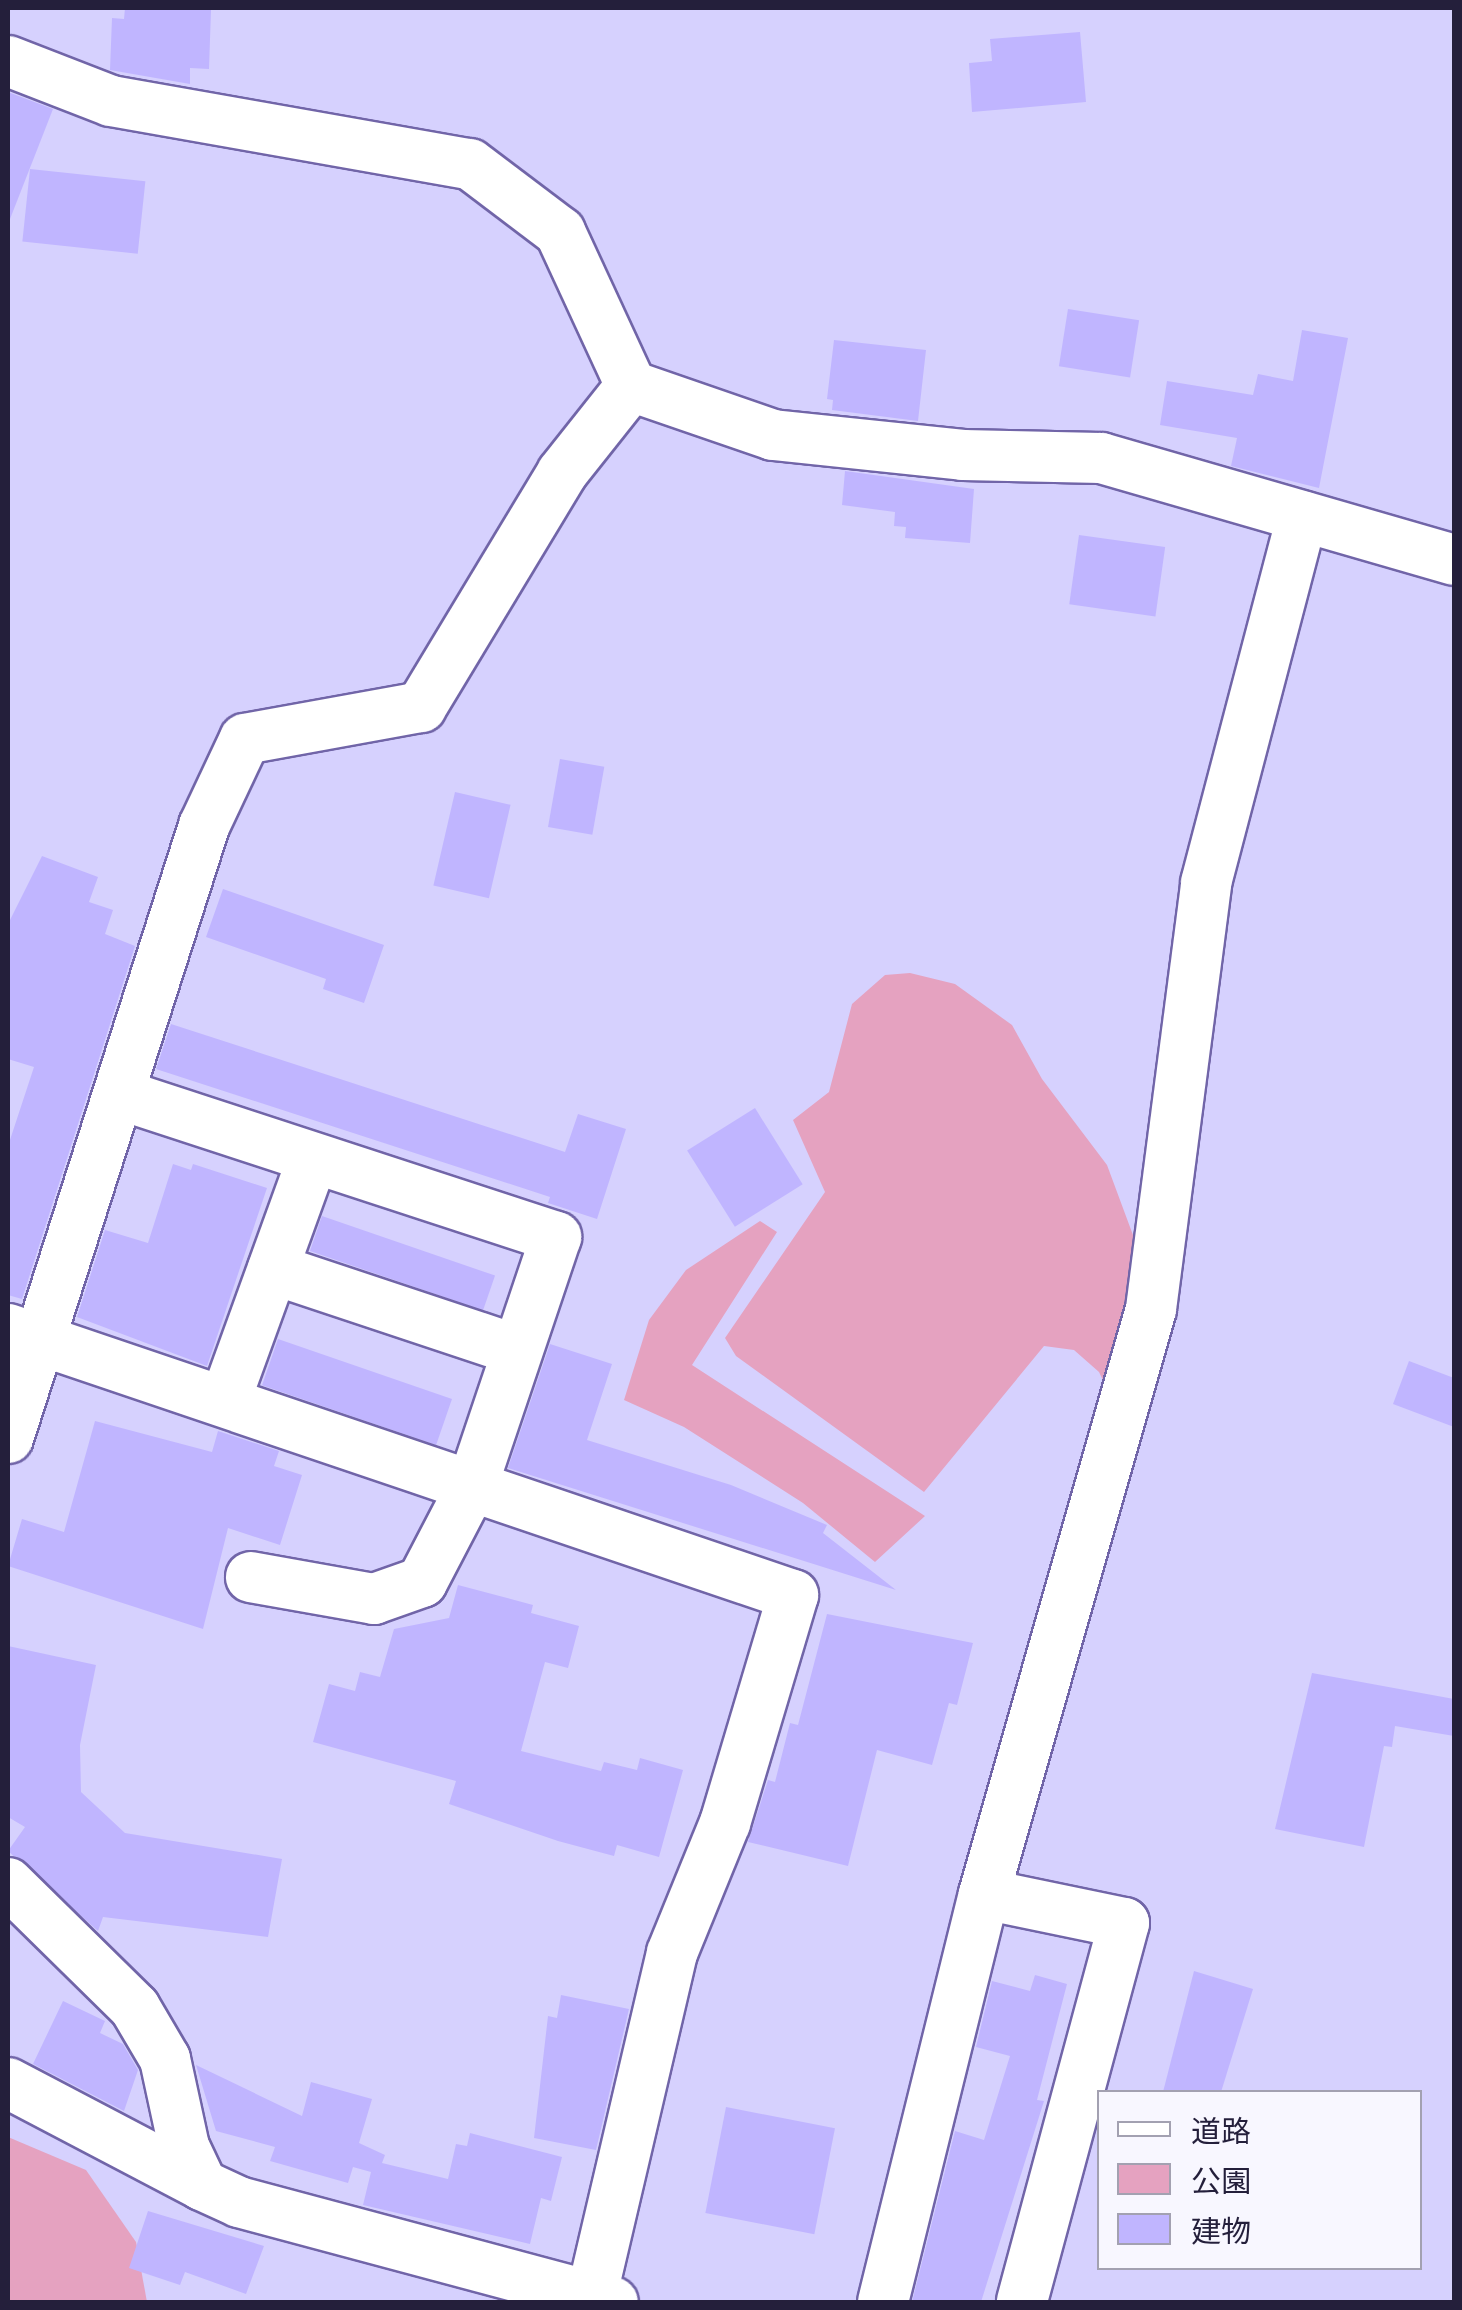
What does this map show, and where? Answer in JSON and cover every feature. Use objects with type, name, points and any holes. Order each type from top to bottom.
[{"type":"street","points":[[8,61],[111,100],[470,164],[560,232],[631,386],[773,435],[963,455],[1101,458],[1454,560]]},
{"type":"street","points":[[8,1438],[25,1333],[119,1094],[204,826],[244,739],[422,707],[562,473],[631,386]]},
{"type":"street","points":[[883,2302],[984,1894],[1151,1309],[1206,882],[1302,516]]},
{"type":"street","points":[[119,1094],[556,1237],[472,1486],[422,1582],[374,1599],[251,1576]]},
{"type":"street","points":[[225,1401],[312,1158]]},
{"type":"street","points":[[272,1269],[517,1350]]},
{"type":"street","points":[[8,2083],[239,2202],[598,2300],[672,1954],[725,1823],[792,1595],[25,1333]]},
{"type":"street","points":[[8,1884],[135,2008],[166,2059],[184,2146],[202,2185]]},
{"type":"street","points":[[984,1894],[1124,1924],[1022,2302]]},
{"type":"green space","points":[[910,973],[955,984],[1012,1025],[1042,1079],[1107,1165],[1140,1254],[1113,1401],[1099,1372],[1074,1350],[1044,1346],[924,1492],[736,1356],[725,1338],[825,1192],[793,1120],[829,1092],[852,1004],[885,975]]},
{"type":"green space","points":[[760,1221],[777,1232],[692,1365],[925,1516],[875,1562],[803,1503],[684,1427],[624,1400],[649,1320],[686,1270]]},
{"type":"green space","points":[[8,2137],[86,2170],[136,2242],[147,2302],[8,2302]]},
{"type":"building","points":[[125,8],[211,10],[209,69],[190,68],[190,84],[110,70],[112,18],[124,19]]},
{"type":"building","points":[[1080,32],[1086,102],[972,112],[969,63],[992,61],[990,39]]},
{"type":"building","points":[[8,92],[53,109],[10,219],[8,219]]},
{"type":"building","points":[[30,169],[145,181],[138,254],[22,242]]},
{"type":"building","points":[[1068,309],[1139,320],[1130,378],[1059,366]]},
{"type":"building","points":[[1302,330],[1348,338],[1319,488],[1231,466],[1237,438],[1160,425],[1167,381],[1253,395],[1258,374],[1293,381]]},
{"type":"building","points":[[834,340],[926,350],[918,421],[832,410],[833,400],[827,399]]},
{"type":"building","points":[[845,471],[974,489],[970,543],[905,538],[906,527],[894,526],[895,512],[842,505]]},
{"type":"building","points":[[1079,535],[1165,547],[1155,616],[1069,604]]},
{"type":"building","points":[[560,759],[604,767],[592,835],[548,827]]},
{"type":"building","points":[[455,792],[511,805],[489,898],[433,886]]},
{"type":"building","points":[[42,856],[98,877],[89,902],[113,910],[105,934],[135,946],[22,1299],[8,1295],[8,1146],[34,1067],[8,1059],[8,924]]},
{"type":"building","points":[[223,889],[384,945],[364,1003],[323,989],[326,979],[206,937]]},
{"type":"building","points":[[171,1024],[565,1152],[578,1114],[626,1129],[597,1219],[548,1203],[550,1197],[156,1069]]},
{"type":"building","points":[[755,1108],[803,1184],[735,1227],[687,1150]]},
{"type":"building","points":[[173,1164],[191,1170],[193,1164],[267,1188],[207,1366],[77,1317],[105,1230],[148,1243]]},
{"type":"building","points":[[322,1216],[495,1276],[483,1311],[310,1251]]},
{"type":"building","points":[[278,1339],[452,1399],[436,1445],[262,1385]]},
{"type":"building","points":[[550,1344],[612,1364],[587,1440],[731,1485],[827,1525],[823,1533],[896,1590],[508,1468]]},
{"type":"building","points":[[1409,1361],[1454,1378],[1454,1427],[1393,1404]]},
{"type":"building","points":[[95,1421],[212,1452],[218,1431],[279,1451],[274,1466],[302,1475],[280,1545],[228,1528],[203,1629],[8,1566],[22,1519],[64,1532]]},
{"type":"building","points":[[458,1585],[533,1605],[531,1613],[579,1626],[568,1668],[545,1662],[521,1751],[601,1771],[604,1762],[637,1770],[640,1758],[683,1770],[659,1857],[617,1845],[614,1856],[558,1841],[449,1804],[456,1781],[313,1742],[329,1684],[355,1691],[360,1672],[380,1677],[394,1629],[449,1618]]},
{"type":"building","points":[[827,1614],[973,1643],[957,1705],[949,1703],[932,1765],[877,1750],[848,1866],[748,1842],[768,1780],[775,1782],[790,1723],[798,1725]]},
{"type":"building","points":[[8,1646],[96,1665],[80,1745],[81,1792],[125,1833],[282,1859],[268,1937],[103,1917],[98,1931],[8,1851],[25,1827],[8,1817]]},
{"type":"building","points":[[1312,1673],[1454,1699],[1454,1736],[1395,1726],[1392,1747],[1384,1746],[1364,1847],[1275,1829]]},
{"type":"building","points":[[1194,1971],[1253,1989],[1222,2090],[1164,2090]]},
{"type":"building","points":[[1035,1975],[1067,1984],[1037,2100],[1044,2101],[981,2302],[912,2302],[955,2131],[984,2140],[1010,2056],[976,2047],[992,1981],[1030,1991]]},
{"type":"building","points":[[561,1995],[629,2009],[596,2150],[534,2138],[548,2016],[557,2018]]},
{"type":"building","points":[[63,2001],[105,2021],[100,2033],[123,2044],[138,2070],[124,2111],[33,2064]]},
{"type":"building","points":[[196,2065],[302,2116],[311,2082],[372,2099],[359,2143],[385,2155],[382,2163],[448,2179],[456,2144],[467,2146],[470,2133],[562,2157],[551,2201],[541,2198],[530,2244],[363,2205],[371,2172],[353,2167],[348,2183],[270,2161],[275,2147],[216,2131]]},
{"type":"building","points":[[726,2107],[835,2128],[814,2234],[705,2213]]},
{"type":"building","points":[[148,2211],[264,2246],[246,2294],[185,2272],[180,2285],[129,2268]]}]
